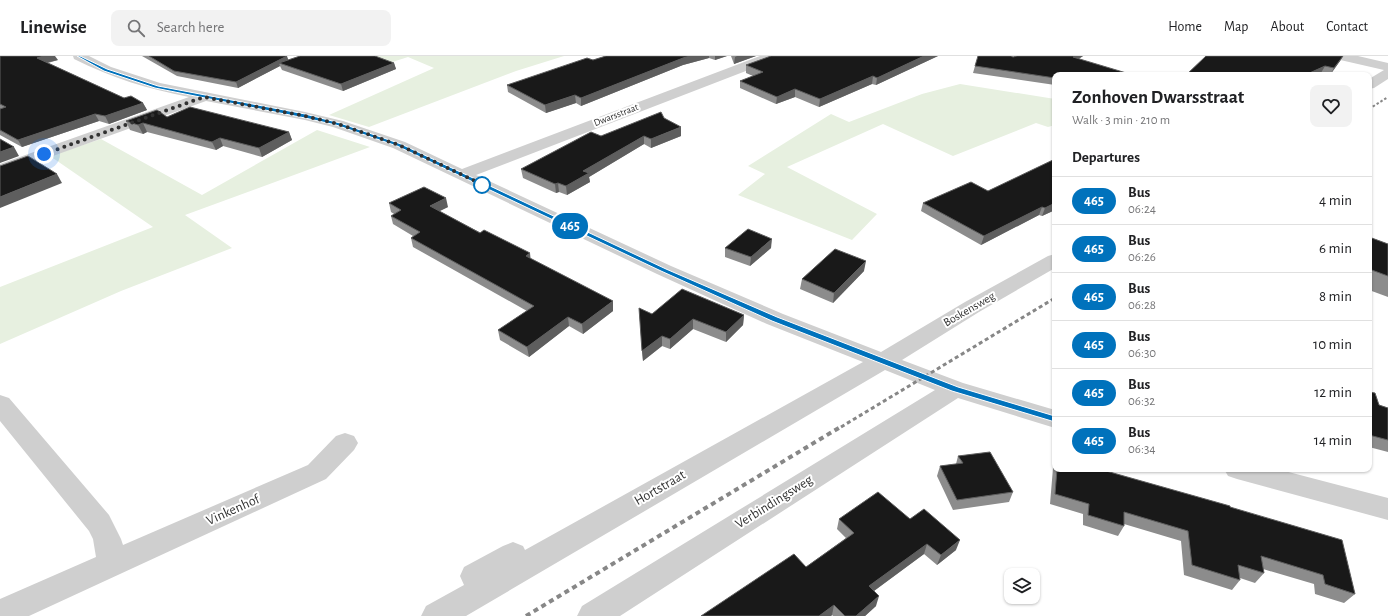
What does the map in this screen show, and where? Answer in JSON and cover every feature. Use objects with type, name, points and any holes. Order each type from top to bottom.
[{"type":"street","points":[[79,56],[106,70],[157,87],[305,116],[338,124],[399,145],[664,270],[775,319],[955,389],[1052,418]]},
{"type":"street","name":"Dwarsstraat","points":[[461,175],[772,56]]},
{"type":"street","points":[[1341,56],[1388,67]]},
{"type":"street","points":[[1372,82],[1388,73]]},
{"type":"street","points":[[0,170],[204,97]]},
{"type":"street","name":"Boskensweg","points":[[883,361],[972,307],[1052,262]]},
{"type":"street","points":[[475,576],[843,370],[847,365],[852,349]]},
{"type":"street","name":"Hortstraat","points":[[436,616],[883,361]]},
{"type":"street","name":"Verbindingsweg","points":[[593,616],[955,389]]},
{"type":"street","points":[[2,409],[99,523],[107,539],[112,564]]},
{"type":"street","name":"Vinkenhof","points":[[0,614],[317,472],[345,443]]},
{"type":"street","points":[[1248,472],[1388,509]]},
{"type":"green space","points":[[373,56],[564,56],[516,71],[369,127],[329,115],[434,68],[408,57],[383,65]]},
{"type":"green space","points":[[960,84],[1052,99],[1052,126],[1048,127],[1036,123],[953,156],[883,124],[787,167],[877,214],[852,240],[738,195],[765,174],[748,166],[831,114],[849,122],[922,94]]},
{"type":"green space","points":[[317,130],[370,147],[185,215],[232,248],[121,291],[0,344],[0,287],[153,227],[50,156],[101,139],[202,195]]},
{"type":"building","points":[[0,56],[44,56],[37,58],[124,98],[131,96],[143,103],[105,116],[95,114],[18,140],[0,130],[0,109],[6,107],[0,104]]},
{"type":"building","points":[[149,56],[287,56],[236,82],[174,71]]},
{"type":"building","points":[[300,56],[375,56],[394,63],[341,84],[279,63]]},
{"type":"building","points":[[606,56],[690,56],[581,98],[575,95],[545,105],[507,85],[587,58],[593,60]]},
{"type":"building","points":[[771,56],[924,56],[877,78],[873,76],[820,99],[795,89],[777,97],[740,81],[763,72],[746,65]]},
{"type":"building","points":[[978,56],[1075,56],[1073,57],[1123,72],[1052,72],[1052,78],[975,66]]},
{"type":"building","points":[[1206,56],[1343,56],[1334,68],[1325,66],[1312,72],[1189,72]]},
{"type":"building","points":[[190,107],[289,132],[259,148],[220,138],[212,142],[143,123],[138,125],[126,121],[157,110],[167,117]]},
{"type":"building","points":[[661,112],[664,118],[681,127],[651,139],[644,136],[583,171],[589,173],[566,186],[558,183],[555,184],[521,169],[591,132],[601,136]]},
{"type":"building","points":[[0,139],[14,147],[0,152]]},
{"type":"building","points":[[28,156],[57,174],[0,197],[0,166]]},
{"type":"building","points":[[1052,160],[1052,204],[1045,208],[1042,207],[984,236],[923,203],[971,182],[988,191]]},
{"type":"building","points":[[424,187],[446,198],[430,206],[480,233],[484,230],[530,253],[526,256],[613,301],[582,324],[568,317],[527,347],[498,330],[534,306],[411,238],[420,232],[391,216],[401,210],[389,203]]},
{"type":"building","points":[[748,229],[772,239],[751,257],[725,248]]},
{"type":"building","points":[[1372,238],[1388,244],[1388,276],[1372,270]]},
{"type":"building","points":[[835,249],[866,261],[834,293],[802,279]]},
{"type":"building","points":[[682,289],[744,315],[726,332],[693,319],[670,339],[662,336],[642,351],[639,308],[652,314]]},
{"type":"building","points":[[1372,392],[1375,393],[1379,405],[1388,408],[1388,440],[1372,436]]},
{"type":"building","points":[[990,452],[1013,492],[957,500],[940,466],[963,463],[958,456]]},
{"type":"building","points":[[1057,472],[1110,472],[1342,540],[1355,594],[1325,584],[1323,575],[1261,556],[1264,573],[1238,565],[1240,580],[1192,565],[1188,531],[1124,512],[1124,526],[1088,515],[1089,504],[1055,494]]},
{"type":"building","points":[[878,492],[910,519],[924,509],[960,540],[941,555],[927,544],[869,586],[879,596],[856,616],[845,616],[834,605],[819,616],[701,616],[794,554],[806,567],[854,533],[839,519]]},
{"type":"railway","points":[[1372,107],[1388,97]]},
{"type":"railway","points":[[841,427],[1052,300]]},
{"type":"railway","points":[[526,616],[842,426]]},
{"type":"bus line","name":"465","points":[[79,56],[106,70],[157,87],[305,116],[338,124],[399,145],[664,270],[775,319],[955,389],[1052,418]]},
{"type":"route","points":[[44,154],[204,97],[305,116],[338,124],[399,145],[488,187],[482,185]]}]
